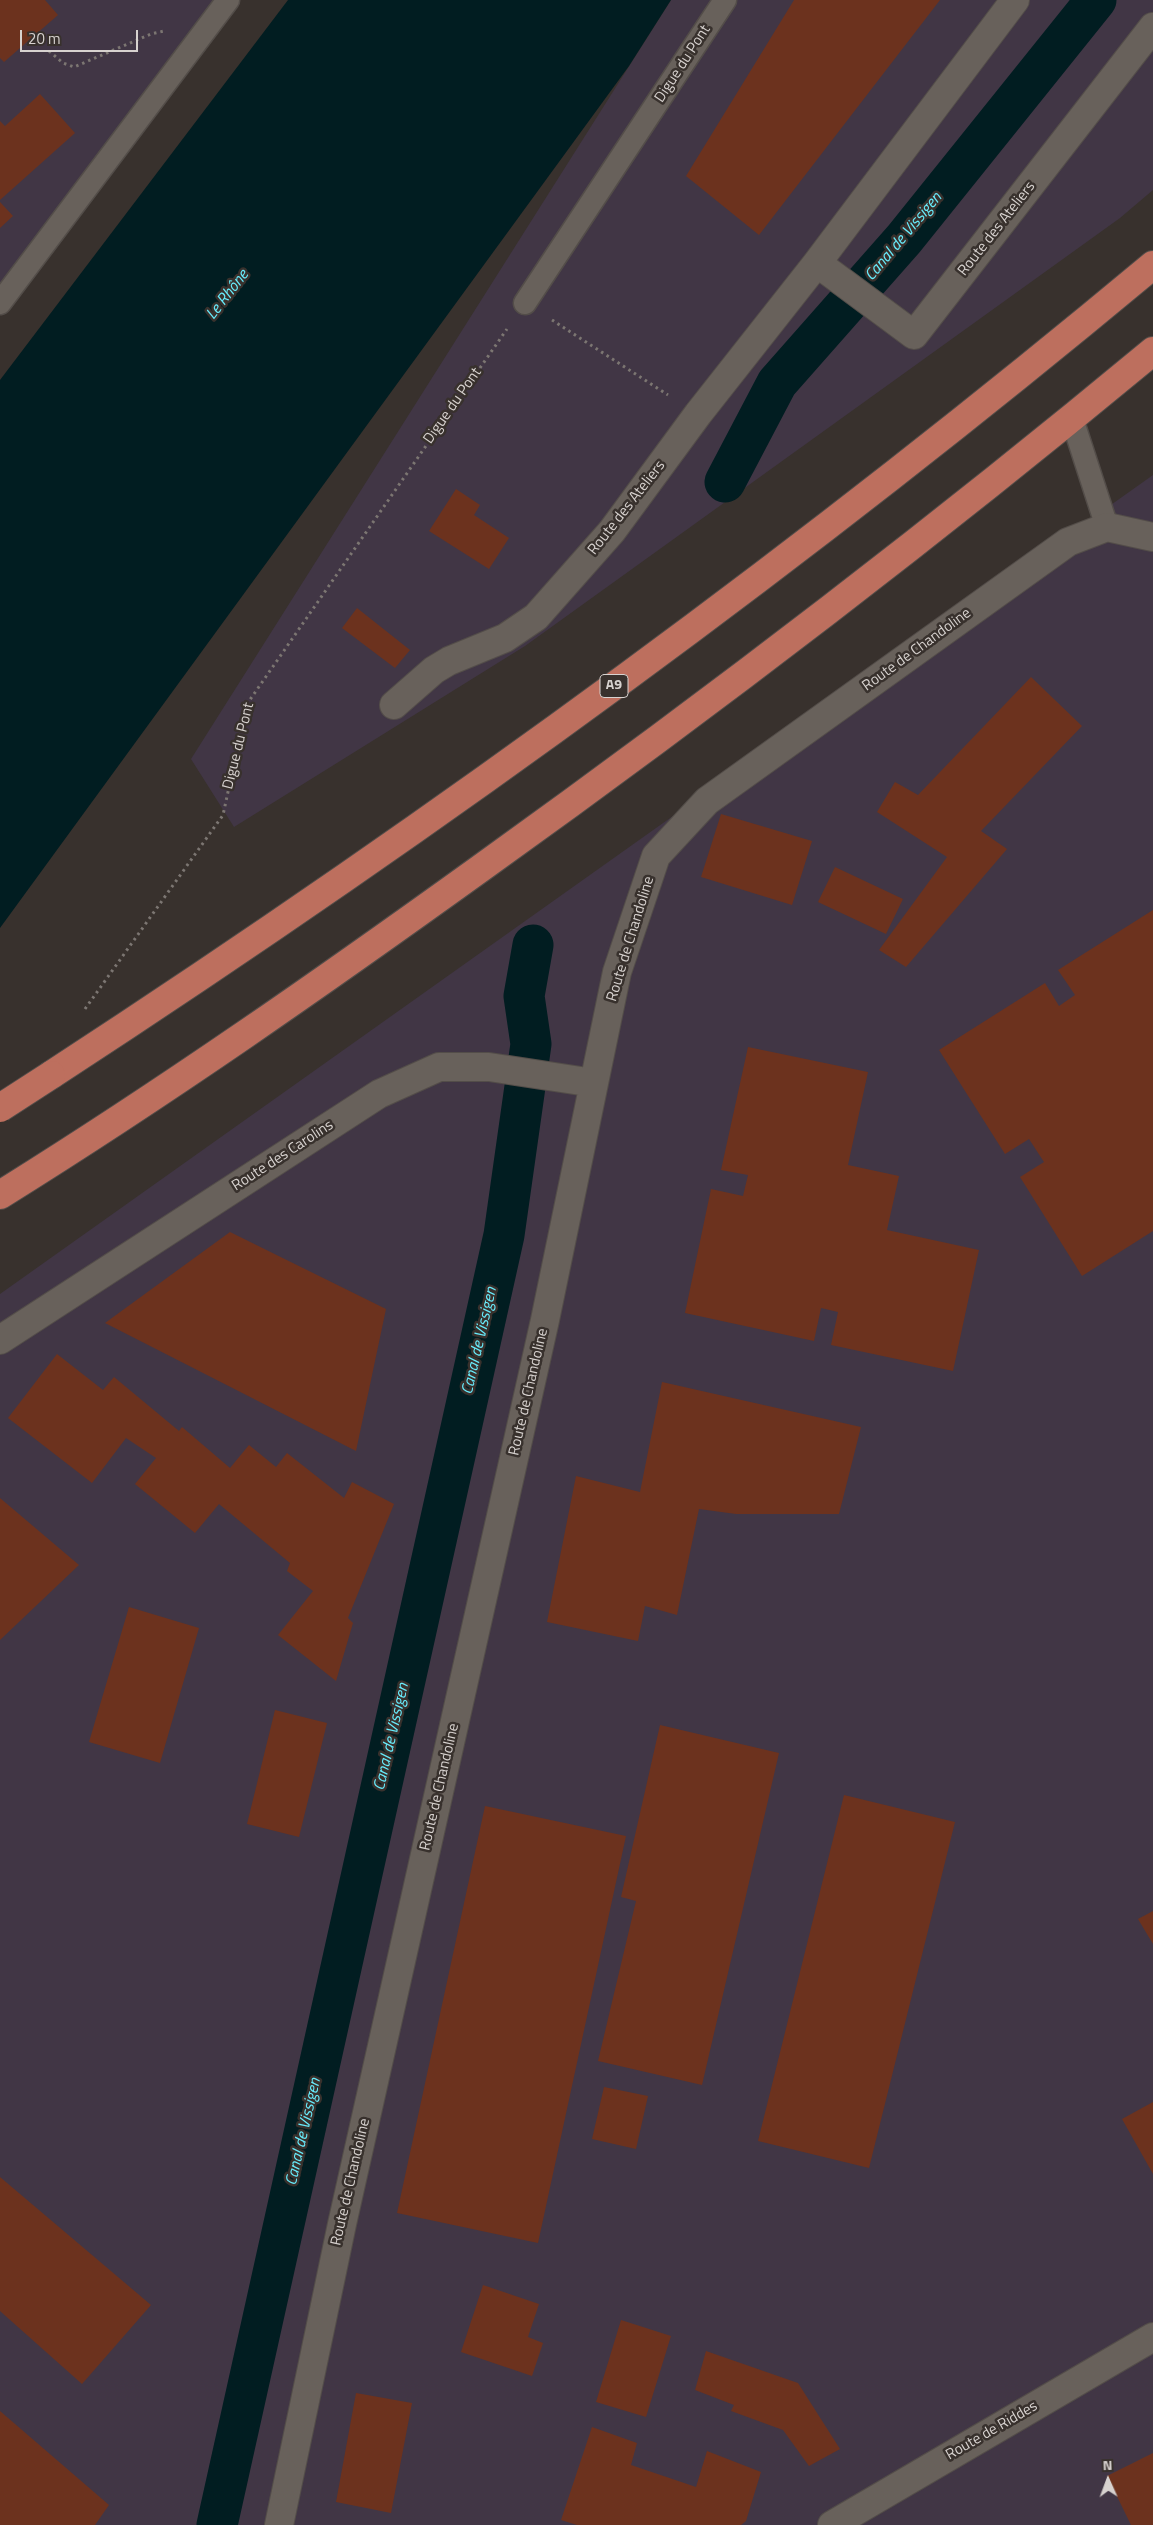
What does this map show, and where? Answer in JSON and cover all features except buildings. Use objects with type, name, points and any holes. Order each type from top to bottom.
[{"type":"highway","name":"A9","points":[[0,1108],[51,1076],[371,861],[510,763],[790,554],[1074,331],[1153,265]]},
{"type":"highway","points":[[0,1195],[52,1163],[275,1014],[532,832],[820,618],[1072,419],[1153,351]]},
{"type":"street","name":"Route des Ateliers","points":[[394,705],[434,670],[449,661],[505,638],[536,617],[612,531],[698,414],[817,263],[1015,0]]},
{"type":"street","name":"Route des Ateliers","points":[[817,263],[914,335],[1153,27]]},
{"type":"street","points":[[1107,527],[1153,537]]},
{"type":"street","name":"Route de Chandoline","points":[[279,2525],[342,2224],[545,1320],[617,972],[656,856],[707,800],[1068,542],[1107,527]]},
{"type":"street","name":"Route des Carolins","points":[[0,1340],[379,1094],[439,1067],[489,1067],[594,1083]]},
{"type":"street","name":"Route de Riddes","points":[[832,2525],[1153,2337]]},
{"type":"lane","points":[[0,303],[228,0]]},
{"type":"lane","name":"Digue du Pont","points":[[525,303],[725,0]]},
{"type":"lane","points":[[1072,419],[1107,527]]},
{"type":"path","points":[[49,51],[63,63],[74,67],[151,34],[174,29],[207,28]]},
{"type":"path","points":[[525,303],[698,414]]},
{"type":"path","name":"Digue du Pont","points":[[83,1011],[222,816],[247,704],[525,303]]},
{"type":"shaded area","points":[[0,0],[228,0],[0,303]]},
{"type":"shaded area","points":[[671,0],[1153,0],[1153,190],[1120,218],[525,646],[234,827],[191,759]]},
{"type":"shaded area","points":[[1153,475],[1153,2525],[0,2525],[0,1294]]},
{"type":"water","name":"Le Rhône","points":[[288,0],[671,0],[629,66],[0,928],[0,380]]},
{"type":"waterway","name":"Canal de Vissigen","points":[[725,482],[777,383],[904,239],[1096,0]]},
{"type":"waterway","name":"Canal de Vissigen","points":[[217,2525],[504,1235],[531,1044],[524,996],[533,945]]}]
